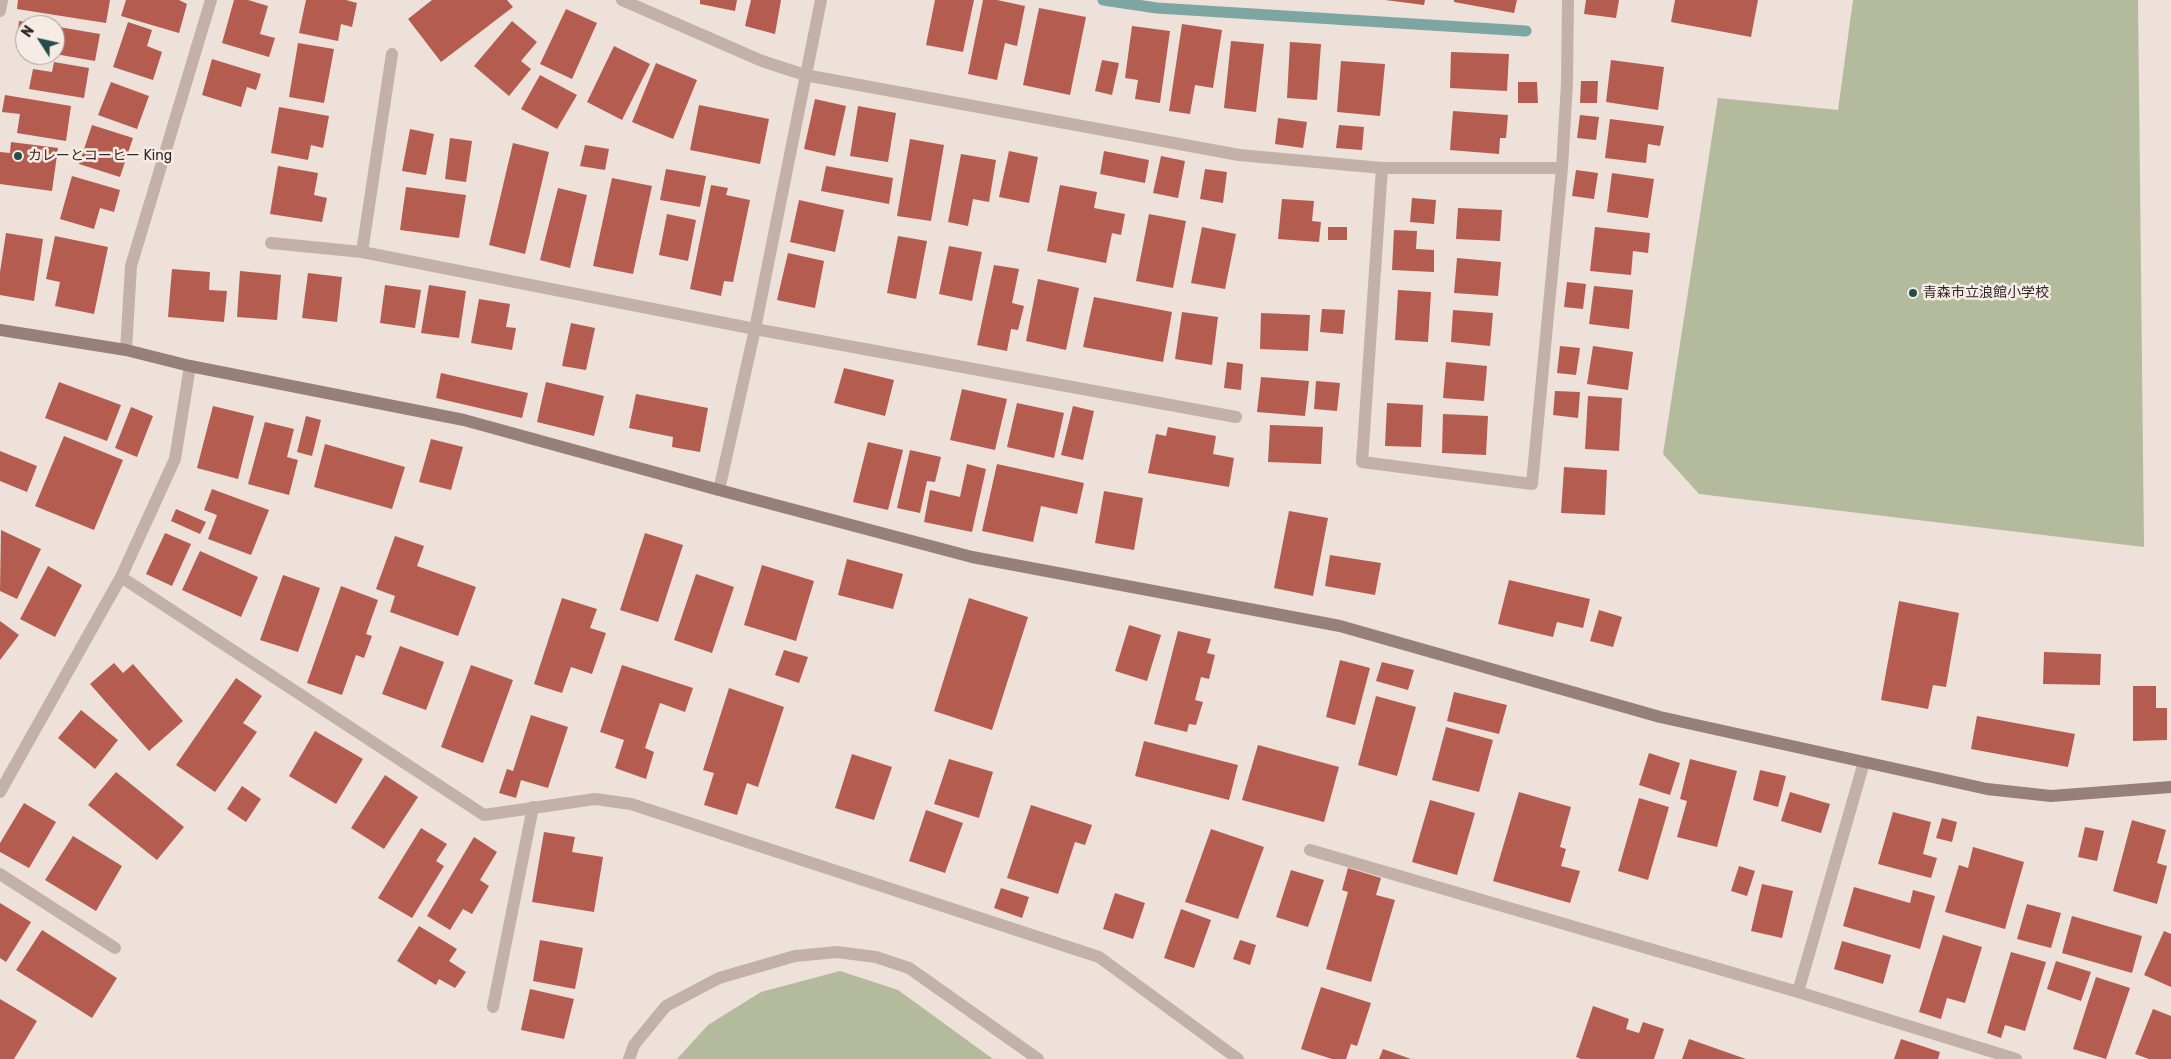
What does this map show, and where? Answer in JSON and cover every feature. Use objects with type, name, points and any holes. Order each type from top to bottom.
[{"type":"street","points":[[0,11],[2,0]]},
{"type":"street","points":[[126,350],[131,266],[211,0]]},
{"type":"street","points":[[622,0],[762,61],[805,75],[1239,155],[1382,168],[1562,168]]},
{"type":"street","points":[[719,490],[755,329],[821,0]]},
{"type":"street","points":[[1382,168],[1362,462],[1532,484],[1562,168],[1567,83],[1568,0]]},
{"type":"street","points":[[362,252],[392,54]]},
{"type":"street","points":[[271,243],[362,252],[755,329],[1236,416]]},
{"type":"street","points":[[0,330],[126,350],[190,366],[464,420],[972,557],[1340,626],[1660,717],[1986,789],[2050,796],[2171,787]]},
{"type":"street","points":[[0,792],[121,577],[175,459],[190,366]]},
{"type":"street","points":[[121,577],[484,814],[595,799],[631,804],[1099,957],[1238,1059]]},
{"type":"street","points":[[1798,992],[1864,762]]},
{"type":"street","points":[[494,1007],[533,808]]},
{"type":"street","points":[[1310,850],[1798,992],[1992,1055],[2016,1059]]},
{"type":"street","points":[[0,874],[115,948]]},
{"type":"street","points":[[629,1059],[634,1046],[666,1006],[719,978],[795,956],[837,952],[876,957],[909,968],[1038,1059]]},
{"type":"green space","name":"青森市立浪館小学校","points":[[1853,0],[2138,0],[2144,547],[1699,494],[1663,454],[1718,98],[1838,110]]},
{"type":"green space","points":[[840,971],[898,990],[993,1059],[677,1059],[708,1025],[761,992]]},
{"type":"building","points":[[18,0],[110,0],[106,23],[65,17],[65,15],[17,9]]},
{"type":"building","points":[[126,0],[179,0],[187,4],[179,33],[121,16]]},
{"type":"building","points":[[234,0],[248,0],[268,6],[260,34],[275,38],[269,57],[222,43]]},
{"type":"building","points":[[306,0],[346,0],[357,3],[352,27],[341,24],[338,41],[299,33]]},
{"type":"building","points":[[432,0],[507,0],[513,7],[441,62],[408,19]]},
{"type":"building","points":[[700,0],[737,0],[735,11],[700,4]]},
{"type":"building","points":[[751,0],[781,0],[775,34],[745,26]]},
{"type":"building","points":[[935,0],[974,0],[963,52],[926,45]]},
{"type":"building","points":[[983,0],[997,0],[1025,6],[1017,46],[1005,43],[997,80],[968,74]]},
{"type":"building","points":[[1385,0],[1425,0],[1424,5]]},
{"type":"building","points":[[1454,0],[1517,0],[1514,13],[1454,2]]},
{"type":"building","points":[[1586,0],[1619,0],[1616,18],[1584,14]]},
{"type":"building","points":[[1675,0],[1758,0],[1751,37],[1671,22]]},
{"type":"building","points":[[1039,8],[1086,17],[1070,95],[1023,85]]},
{"type":"building","points":[[566,9],[597,23],[572,79],[540,64]]},
{"type":"building","points":[[512,21],[537,42],[521,61],[531,69],[509,96],[474,66]]},
{"type":"building","points":[[128,22],[152,30],[147,46],[162,52],[153,80],[113,67]]},
{"type":"building","points":[[1182,24],[1222,30],[1213,88],[1195,85],[1190,114],[1169,111]]},
{"type":"building","points":[[1132,26],[1170,31],[1160,103],[1135,99],[1138,80],[1125,78]]},
{"type":"building","points":[[65,28],[100,34],[95,61],[65,56]]},
{"type":"building","points":[[1231,41],[1264,44],[1256,112],[1224,108]]},
{"type":"building","points":[[1290,42],[1321,44],[1317,100],[1287,98]]},
{"type":"building","points":[[298,43],[334,49],[324,103],[289,97]]},
{"type":"building","points":[[614,46],[650,64],[622,120],[587,102]]},
{"type":"building","points":[[1451,52],[1509,54],[1507,91],[1450,88]]},
{"type":"building","points":[[212,59],[261,74],[256,90],[247,87],[241,107],[202,95]]},
{"type":"building","points":[[1102,60],[1119,63],[1112,95],[1095,91]]},
{"type":"building","points":[[1611,60],[1664,67],[1658,110],[1606,102]]},
{"type":"building","points":[[1341,61],[1385,64],[1380,116],[1337,112]]},
{"type":"building","points":[[656,63],[697,80],[673,139],[632,122]]},
{"type":"building","points":[[65,64],[89,68],[84,98],[29,89],[33,69],[52,72],[53,65]]},
{"type":"building","points":[[540,75],[577,95],[557,129],[521,109]]},
{"type":"building","points":[[1581,81],[1598,81],[1597,103],[1580,103]]},
{"type":"building","points":[[111,82],[149,96],[137,129],[98,115]]},
{"type":"building","points":[[1518,82],[1537,82],[1538,103],[1518,103]]},
{"type":"building","points":[[5,95],[71,106],[66,141],[17,133],[20,114],[2,112]]},
{"type":"building","points":[[815,99],[846,106],[835,156],[804,149]]},
{"type":"building","points":[[699,105],[769,119],[760,164],[690,150]]},
{"type":"building","points":[[858,106],[896,113],[888,162],[850,156]]},
{"type":"building","points":[[279,107],[329,116],[323,148],[311,145],[308,160],[271,153]]},
{"type":"building","points":[[1453,111],[1508,115],[1506,138],[1500,138],[1499,154],[1450,150]]},
{"type":"building","points":[[1580,115],[1599,117],[1596,140],[1577,138]]},
{"type":"building","points":[[1278,118],[1307,122],[1303,148],[1275,144]]},
{"type":"building","points":[[1610,119],[1664,126],[1660,146],[1648,144],[1646,163],[1605,158]]},
{"type":"building","points":[[92,125],[133,138],[120,177],[79,164]]},
{"type":"building","points":[[1339,125],[1364,127],[1362,150],[1336,148]]},
{"type":"building","points":[[410,129],[434,134],[426,175],[402,171]]},
{"type":"building","points":[[450,138],[472,141],[466,182],[445,179]]},
{"type":"building","points":[[910,139],[944,145],[931,221],[897,216]]},
{"type":"building","points":[[11,142],[58,148],[52,191],[0,184],[0,152],[10,153]]},
{"type":"building","points":[[513,143],[549,152],[525,254],[489,245]]},
{"type":"building","points":[[585,145],[609,149],[605,170],[580,166]]},
{"type":"building","points":[[1009,151],[1038,157],[1029,203],[999,197]]},
{"type":"building","points":[[1104,151],[1149,160],[1145,183],[1100,174]]},
{"type":"building","points":[[961,154],[996,160],[989,202],[973,199],[968,226],[948,222]]},
{"type":"building","points":[[1161,156],[1185,161],[1178,198],[1153,193]]},
{"type":"building","points":[[278,166],[318,173],[314,195],[327,198],[322,222],[270,214]]},
{"type":"building","points":[[826,166],[893,178],[889,204],[821,191]]},
{"type":"building","points":[[666,169],[706,176],[700,207],[660,200]]},
{"type":"building","points":[[1205,169],[1227,172],[1223,203],[1200,199]]},
{"type":"building","points":[[1576,170],[1598,173],[1594,199],[1572,196]]},
{"type":"building","points":[[1612,173],[1654,179],[1648,218],[1607,212]]},
{"type":"building","points":[[72,176],[120,190],[114,212],[100,208],[94,229],[60,219]]},
{"type":"building","points":[[612,178],[652,186],[633,274],[593,266]]},
{"type":"building","points":[[711,185],[728,188],[726,195],[750,200],[733,282],[724,281],[721,296],[690,289]]},
{"type":"building","points":[[1060,185],[1097,192],[1094,208],[1125,214],[1121,235],[1112,233],[1106,263],[1047,251]]},
{"type":"building","points":[[406,187],[466,195],[459,238],[400,230]]},
{"type":"building","points":[[558,188],[587,195],[570,268],[540,260]]},
{"type":"building","points":[[1412,198],[1436,200],[1434,224],[1410,222]]},
{"type":"building","points":[[1282,199],[1314,201],[1312,221],[1321,222],[1319,242],[1278,239]]},
{"type":"building","points":[[799,200],[844,210],[835,252],[790,242]]},
{"type":"building","points":[[1458,208],[1502,210],[1500,241],[1456,239]]},
{"type":"building","points":[[667,214],[696,220],[688,261],[659,255]]},
{"type":"building","points":[[1149,214],[1186,221],[1173,288],[1136,281]]},
{"type":"building","points":[[1202,227],[1236,234],[1225,289],[1191,283]]},
{"type":"building","points":[[1328,227],[1347,227],[1347,240],[1328,240]]},
{"type":"building","points":[[1595,227],[1650,233],[1648,253],[1633,251],[1631,275],[1590,271]]},
{"type":"building","points":[[1394,230],[1417,231],[1416,249],[1434,250],[1434,272],[1392,270]]},
{"type":"building","points":[[6,233],[43,239],[34,301],[0,295],[0,272]]},
{"type":"building","points":[[55,236],[108,247],[94,314],[55,306],[60,282],[46,279]]},
{"type":"building","points":[[898,236],[927,241],[916,299],[887,293]]},
{"type":"building","points":[[949,246],[982,252],[972,301],[939,294]]},
{"type":"building","points":[[788,253],[824,261],[815,308],[777,300]]},
{"type":"building","points":[[1457,258],[1501,262],[1498,296],[1454,293]]},
{"type":"building","points":[[994,265],[1019,269],[1012,303],[1024,306],[1018,330],[1011,329],[1007,351],[977,345]]},
{"type":"building","points":[[172,269],[210,272],[209,290],[227,291],[224,322],[168,317]]},
{"type":"building","points":[[240,271],[281,275],[277,320],[237,317]]},
{"type":"building","points":[[308,273],[342,277],[337,322],[302,318]]},
{"type":"building","points":[[1038,279],[1079,288],[1066,350],[1026,341]]},
{"type":"building","points":[[1567,282],[1586,284],[1583,309],[1564,307]]},
{"type":"building","points":[[385,285],[421,290],[415,328],[380,323]]},
{"type":"building","points":[[429,285],[466,291],[459,338],[421,333]]},
{"type":"building","points":[[1594,286],[1633,290],[1629,329],[1589,324]]},
{"type":"building","points":[[1398,290],[1431,292],[1428,342],[1395,340]]},
{"type":"building","points":[[1094,297],[1172,312],[1163,362],[1083,347]]},
{"type":"building","points":[[479,299],[510,304],[506,327],[516,328],[512,350],[471,343]]},
{"type":"building","points":[[1322,309],[1345,310],[1343,334],[1320,332]]},
{"type":"building","points":[[1453,310],[1493,313],[1490,346],[1451,342]]},
{"type":"building","points":[[1182,312],[1218,317],[1212,365],[1175,359]]},
{"type":"building","points":[[1261,313],[1310,315],[1308,351],[1260,349]]},
{"type":"building","points":[[571,323],[595,328],[586,370],[562,366]]},
{"type":"building","points":[[1560,346],[1580,348],[1576,375],[1557,373]]},
{"type":"building","points":[[1593,346],[1633,352],[1628,390],[1587,384]]},
{"type":"building","points":[[1227,362],[1243,364],[1241,390],[1224,388]]},
{"type":"building","points":[[1446,362],[1487,366],[1484,401],[1443,398]]},
{"type":"building","points":[[844,368],[894,380],[885,416],[834,403]]},
{"type":"building","points":[[441,373],[528,393],[522,418],[436,398]]},
{"type":"building","points":[[1261,377],[1309,381],[1305,416],[1257,412]]},
{"type":"building","points":[[1316,381],[1340,383],[1337,411],[1314,409]]},
{"type":"building","points":[[59,382],[121,405],[107,441],[45,418]]},
{"type":"building","points":[[546,382],[604,396],[594,436],[537,422]]},
{"type":"building","points":[[962,389],[1007,399],[995,450],[950,440]]},
{"type":"building","points":[[1555,391],[1580,392],[1578,418],[1553,415]]},
{"type":"building","points":[[636,394],[708,408],[700,452],[672,447],[673,437],[629,428]]},
{"type":"building","points":[[1588,396],[1622,398],[1619,451],[1585,449]]},
{"type":"building","points":[[1017,403],[1064,413],[1054,458],[1007,447]]},
{"type":"building","points":[[1387,403],[1423,405],[1421,447],[1385,446]]},
{"type":"building","points":[[213,406],[254,416],[238,479],[197,468]]},
{"type":"building","points":[[1073,406],[1094,411],[1083,460],[1061,455]]},
{"type":"building","points":[[131,407],[153,416],[137,457],[115,448]]},
{"type":"building","points":[[1443,414],[1488,416],[1486,455],[1442,453]]},
{"type":"building","points":[[306,416],[321,420],[312,456],[297,452]]},
{"type":"building","points":[[265,422],[294,429],[287,457],[298,460],[289,495],[248,484]]},
{"type":"building","points":[[1270,425],[1323,427],[1321,464],[1268,462]]},
{"type":"building","points":[[1168,427],[1216,436],[1213,454],[1234,458],[1229,487],[1148,473],[1156,434],[1166,436]]},
{"type":"building","points":[[64,436],[123,460],[94,530],[35,506]]},
{"type":"building","points":[[431,439],[463,447],[451,490],[419,482]]},
{"type":"building","points":[[868,442],[903,450],[888,510],[853,502]]},
{"type":"building","points":[[325,444],[405,467],[392,509],[314,487]]},
{"type":"building","points":[[910,450],[941,457],[935,482],[927,481],[920,513],[897,508]]},
{"type":"building","points":[[0,451],[37,466],[27,492],[0,481]]},
{"type":"building","points":[[967,464],[986,469],[972,532],[924,522],[930,490],[960,497]]},
{"type":"building","points":[[997,464],[1084,483],[1077,514],[1041,506],[1033,542],[982,531]]},
{"type":"building","points":[[1564,467],[1607,470],[1605,515],[1561,513]]},
{"type":"building","points":[[212,489],[269,510],[251,555],[208,539],[217,515],[204,510]]},
{"type":"building","points":[[1104,491],[1143,498],[1134,550],[1095,543]]},
{"type":"building","points":[[176,509],[206,522],[200,534],[171,521]]},
{"type":"building","points":[[1289,511],[1328,518],[1313,596],[1274,588]]},
{"type":"building","points":[[1,530],[41,549],[17,599],[0,591]]},
{"type":"building","points":[[165,533],[191,544],[172,586],[146,574]]},
{"type":"building","points":[[645,533],[683,545],[658,622],[620,610]]},
{"type":"building","points":[[395,536],[424,546],[417,566],[476,587],[458,636],[390,612],[395,596],[376,589]]},
{"type":"building","points":[[200,551],[258,577],[241,617],[182,590]]},
{"type":"building","points":[[1330,555],[1381,563],[1375,595],[1325,586]]},
{"type":"building","points":[[847,559],[903,574],[893,609],[838,595]]},
{"type":"building","points":[[762,565],[814,581],[796,641],[744,625]]},
{"type":"building","points":[[48,566],[82,585],[55,637],[20,619]]},
{"type":"building","points":[[696,574],[734,587],[712,653],[674,640]]},
{"type":"building","points":[[283,575],[320,588],[298,652],[260,640]]},
{"type":"building","points":[[1509,580],[1590,599],[1583,628],[1557,622],[1553,637],[1498,624]]},
{"type":"building","points":[[341,586],[378,600],[366,634],[372,636],[364,658],[356,655],[342,695],[307,683]]},
{"type":"building","points":[[562,598],[597,609],[590,628],[606,633],[592,674],[571,667],[562,693],[534,684]]},
{"type":"building","points":[[969,598],[1028,617],[992,730],[934,711]]},
{"type":"building","points":[[1899,601],[1959,613],[1946,687],[1933,685],[1928,709],[1881,700]]},
{"type":"building","points":[[1599,610],[1622,617],[1613,647],[1590,641]]},
{"type":"building","points":[[0,621],[19,635],[0,660]]},
{"type":"building","points":[[1129,625],[1161,635],[1147,681],[1115,671]]},
{"type":"building","points":[[1178,631],[1211,639],[1207,653],[1215,655],[1209,679],[1201,677],[1195,700],[1203,702],[1196,725],[1189,724],[1187,732],[1154,724]]},
{"type":"building","points":[[400,646],[444,662],[426,710],[382,694]]},
{"type":"building","points":[[784,650],[808,657],[799,683],[775,675]]},
{"type":"building","points":[[2044,652],[2101,654],[2100,685],[2043,684]]},
{"type":"building","points":[[1340,660],[1370,668],[1355,725],[1326,717]]},
{"type":"building","points":[[1382,662],[1414,670],[1408,690],[1376,681]]},
{"type":"building","points":[[114,663],[123,673],[133,664],[183,721],[149,751],[90,684]]},
{"type":"building","points":[[471,665],[513,680],[483,763],[441,747]]},
{"type":"building","points":[[622,665],[693,688],[685,712],[660,703],[645,748],[654,752],[646,779],[615,768],[624,740],[600,732]]},
{"type":"building","points":[[236,678],[262,696],[243,723],[257,732],[215,792],[176,765]]},
{"type":"building","points":[[2133,686],[2156,686],[2156,708],[2167,708],[2167,740],[2133,741]]},
{"type":"building","points":[[729,688],[784,707],[758,787],[747,783],[737,815],[704,805],[714,773],[703,770]]},
{"type":"building","points":[[1454,692],[1507,705],[1499,734],[1447,721]]},
{"type":"building","points":[[1376,696],[1416,707],[1397,776],[1358,765]]},
{"type":"building","points":[[81,710],[118,740],[95,769],[58,738]]},
{"type":"building","points":[[531,715],[568,727],[548,788],[521,780],[516,798],[499,793],[507,769],[513,771]]},
{"type":"building","points":[[1977,716],[2075,734],[2068,767],[1971,749]]},
{"type":"building","points":[[1446,727],[1493,740],[1479,792],[1432,780]]},
{"type":"building","points":[[315,731],[363,759],[336,804],[289,776]]},
{"type":"building","points":[[1144,741],[1238,765],[1229,800],[1135,776]]},
{"type":"building","points":[[1258,745],[1339,767],[1324,822],[1242,800]]},
{"type":"building","points":[[1649,753],[1680,763],[1670,795],[1639,785]]},
{"type":"building","points":[[852,754],[892,767],[874,820],[835,808]]},
{"type":"building","points":[[949,759],[993,772],[979,818],[934,804]]},
{"type":"building","points":[[1690,759],[1737,771],[1717,847],[1677,837],[1687,801],[1680,799]]},
{"type":"building","points":[[1760,770],[1786,776],[1778,807],[1753,800]]},
{"type":"building","points":[[116,772],[184,827],[157,860],[88,805]]},
{"type":"building","points":[[385,775],[418,797],[384,849],[351,828]]},
{"type":"building","points":[[242,786],[261,799],[246,822],[227,809]]},
{"type":"building","points":[[1519,792],[1571,807],[1560,847],[1566,849],[1561,866],[1580,871],[1570,903],[1493,881]]},
{"type":"building","points":[[1790,792],[1830,804],[1821,833],[1781,821]]},
{"type":"building","points":[[1639,798],[1669,807],[1648,880],[1618,871]]},
{"type":"building","points":[[1430,800],[1475,813],[1457,875],[1412,862]]},
{"type":"building","points":[[24,803],[56,822],[29,868],[0,852],[0,843]]},
{"type":"building","points":[[1031,805],[1092,825],[1085,845],[1075,842],[1058,894],[1007,878]]},
{"type":"building","points":[[926,810],[963,823],[945,873],[909,861]]},
{"type":"building","points":[[1893,812],[1931,822],[1923,854],[1937,858],[1931,878],[1878,864]]},
{"type":"building","points":[[1942,818],[1957,822],[1952,842],[1936,838]]},
{"type":"building","points":[[2132,820],[2166,830],[2157,863],[2167,866],[2157,904],[2113,891]]},
{"type":"building","points":[[2085,827],[2104,831],[2097,861],[2078,857]]},
{"type":"building","points":[[421,828],[447,844],[436,861],[444,866],[412,918],[378,898]]},
{"type":"building","points":[[1211,829],[1264,847],[1238,919],[1185,902]]},
{"type":"building","points":[[544,832],[575,837],[572,852],[603,857],[594,912],[532,902]]},
{"type":"building","points":[[73,836],[122,866],[96,911],[45,880]]},
{"type":"building","points":[[474,837],[497,852],[480,880],[489,886],[472,914],[463,909],[450,930],[427,916]]},
{"type":"building","points":[[1973,847],[2024,862],[2005,929],[1945,912],[1959,865],[1968,868]]},
{"type":"building","points":[[1739,866],[1755,871],[1747,896],[1731,891]]},
{"type":"building","points":[[1348,868],[1381,878],[1376,895],[1395,900],[1371,982],[1326,969],[1348,892],[1342,890]]},
{"type":"building","points":[[1291,870],[1324,880],[1308,927],[1276,917]]},
{"type":"building","points":[[1762,884],[1793,891],[1782,938],[1751,931]]},
{"type":"building","points":[[1854,887],[1910,903],[1913,890],[1935,896],[1920,949],[1843,926]]},
{"type":"building","points":[[1001,888],[1029,897],[1022,918],[994,908]]},
{"type":"building","points":[[1115,893],[1145,903],[1133,939],[1103,929]]},
{"type":"building","points":[[0,903],[31,922],[6,962],[0,958]]},
{"type":"building","points":[[2027,904],[2061,913],[2051,948],[2017,939]]},
{"type":"building","points":[[1181,909],[1211,920],[1194,968],[1164,958]]},
{"type":"building","points":[[2072,916],[2142,936],[2132,973],[2062,953]]},
{"type":"building","points":[[419,926],[457,949],[449,961],[466,972],[455,988],[439,979],[436,985],[397,961]]},
{"type":"building","points":[[42,930],[117,978],[92,1018],[16,970]]},
{"type":"building","points":[[2164,931],[2171,934],[2171,987],[2144,975]]},
{"type":"building","points":[[1943,935],[1982,947],[1965,1003],[1947,998],[1941,1019],[1919,1012]]},
{"type":"building","points":[[540,940],[583,948],[575,989],[533,981]]},
{"type":"building","points":[[1240,940],[1256,945],[1250,965],[1233,959]]},
{"type":"building","points":[[1842,941],[1891,955],[1883,984],[1834,969]]},
{"type":"building","points":[[2011,952],[2046,962],[2025,1031],[2005,1025],[2001,1038],[1987,1033]]},
{"type":"building","points":[[2056,961],[2091,972],[2081,1001],[2047,989]]},
{"type":"building","points":[[2096,977],[2130,988],[2106,1059],[2073,1049]]},
{"type":"building","points":[[1321,987],[1371,1003],[1357,1046],[1351,1044],[1346,1059],[1332,1059],[1301,1049]]},
{"type":"building","points":[[530,989],[574,999],[564,1039],[521,1030]]},
{"type":"building","points":[[0,999],[37,1021],[14,1059],[0,1059]]},
{"type":"building","points":[[1593,1006],[1629,1019],[1626,1029],[1639,1033],[1643,1022],[1664,1029],[1654,1059],[1581,1059],[1576,1057]]},
{"type":"building","points":[[2153,1009],[2171,1016],[2171,1059],[2149,1059],[2135,1054]]},
{"type":"building","points":[[1689,1039],[1746,1059],[1682,1059]]},
{"type":"building","points":[[1901,1039],[1940,1052],[1938,1059],[1894,1059]]},
{"type":"building","points":[[1383,1049],[1411,1059],[1379,1059]]},
{"type":"waterway","points":[[1103,0],[1157,8],[1526,31]]},
{"type":"place","name":"カレーとコーヒー King","points":[[18,156]]},
{"type":"place","name":"青森市立浪館小学校","points":[[1913,293]]}]
